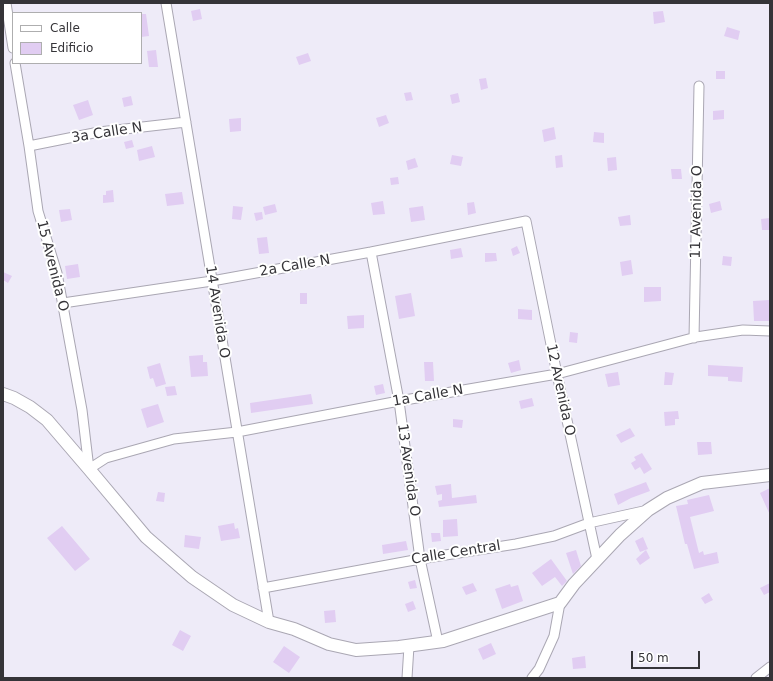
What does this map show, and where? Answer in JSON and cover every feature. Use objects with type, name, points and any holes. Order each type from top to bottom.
[{"type":"street","points":[[6,3],[12,42]]},
{"type":"street","name":"14 Avenida O","points":[[166,3],[268,622]]},
{"type":"street","name":"15 Avenida O","points":[[15,64],[38,211],[57,274],[63,303],[82,410],[89,469]]},
{"type":"street","name":"11 Avenida O","points":[[694,338],[699,86]]},
{"type":"street","name":"3a Calle N","points":[[29,146],[99,132],[186,122]]},
{"type":"street","name":"2a Calle N","points":[[63,303],[212,281],[371,252],[526,220]]},
{"type":"street","name":"12 Avenida O","points":[[526,220],[557,374],[597,559]]},
{"type":"street","name":"13 Avenida O","points":[[371,252],[399,401],[420,558],[438,642]]},
{"type":"street","name":"1a Calle N","points":[[89,469],[106,458],[174,439],[237,432],[399,401],[557,374],[694,338],[744,330],[770,330]]},
{"type":"street","points":[[3,394],[30,407],[47,420],[146,537],[192,577],[233,605],[268,622],[294,629],[329,644],[356,650],[438,642],[560,603]]},
{"type":"street","points":[[532,678],[540,674],[554,636],[560,603],[574,584],[597,559],[620,535],[648,510],[667,498],[702,483],[770,475]]},
{"type":"street","name":"Calle Central","points":[[263,588],[420,558],[516,544],[554,536],[589,523],[648,510]]},
{"type":"street","points":[[407,678],[408,646]]},
{"type":"street","points":[[756,678],[770,666]]},
{"type":"building","points":[[200,9],[202,19],[193,21],[191,11]]},
{"type":"building","points":[[663,11],[665,22],[654,24],[653,12]]},
{"type":"building","points":[[142,14],[146,14],[149,36],[142,37]]},
{"type":"building","points":[[727,27],[740,31],[738,40],[724,36]]},
{"type":"building","points":[[156,50],[158,67],[149,67],[147,51]]},
{"type":"building","points":[[308,53],[311,61],[299,65],[296,57]]},
{"type":"building","points":[[716,71],[725,71],[725,79],[716,79]]},
{"type":"building","points":[[486,78],[488,88],[481,90],[479,79]]},
{"type":"building","points":[[411,92],[413,100],[406,101],[404,93]]},
{"type":"building","points":[[458,93],[460,102],[452,104],[450,95]]},
{"type":"building","points":[[131,96],[133,105],[124,107],[122,98]]},
{"type":"building","points":[[88,100],[93,115],[79,120],[73,105]]},
{"type":"building","points":[[724,110],[724,119],[713,120],[713,111]]},
{"type":"building","points":[[386,115],[389,123],[379,127],[376,118]]},
{"type":"building","points":[[241,118],[241,131],[230,132],[229,119]]},
{"type":"building","points":[[554,127],[556,139],[544,142],[542,130]]},
{"type":"building","points":[[594,132],[604,133],[604,143],[593,142]]},
{"type":"building","points":[[132,140],[134,147],[126,149],[124,142]]},
{"type":"building","points":[[152,146],[155,157],[139,161],[137,150]]},
{"type":"building","points":[[452,155],[463,157],[461,166],[450,164]]},
{"type":"building","points":[[562,155],[563,167],[556,168],[555,156]]},
{"type":"building","points":[[616,157],[617,170],[608,171],[607,158]]},
{"type":"building","points":[[415,158],[418,167],[408,170],[406,161]]},
{"type":"building","points":[[671,169],[681,169],[682,179],[672,179]]},
{"type":"building","points":[[398,177],[399,184],[391,185],[390,178]]},
{"type":"building","points":[[113,190],[114,202],[103,203],[103,195],[106,195],[106,191]]},
{"type":"building","points":[[182,192],[184,204],[167,206],[165,194]]},
{"type":"building","points":[[383,201],[385,214],[373,215],[371,203]]},
{"type":"building","points":[[720,201],[722,210],[711,213],[709,204]]},
{"type":"building","points":[[474,202],[476,213],[468,215],[467,203]]},
{"type":"building","points":[[275,204],[277,212],[265,215],[263,207]]},
{"type":"building","points":[[233,206],[243,207],[241,220],[232,219]]},
{"type":"building","points":[[423,206],[425,220],[411,222],[409,208]]},
{"type":"building","points":[[70,209],[72,220],[61,222],[59,210]]},
{"type":"building","points":[[262,212],[263,219],[256,221],[254,213]]},
{"type":"building","points":[[630,215],[631,225],[620,226],[618,217]]},
{"type":"building","points":[[770,218],[770,230],[762,230],[761,219]]},
{"type":"building","points":[[267,237],[269,253],[259,254],[257,238]]},
{"type":"building","points":[[517,246],[520,253],[513,256],[511,249]]},
{"type":"building","points":[[461,248],[463,257],[451,259],[450,250]]},
{"type":"building","points":[[485,253],[496,253],[497,261],[485,262]]},
{"type":"building","points":[[723,256],[732,257],[731,266],[722,265]]},
{"type":"building","points":[[631,260],[633,274],[622,276],[620,262]]},
{"type":"building","points":[[78,264],[80,277],[67,279],[65,266]]},
{"type":"building","points":[[3,272],[12,276],[8,283],[3,280]]},
{"type":"building","points":[[644,287],[661,287],[661,301],[644,302]]},
{"type":"building","points":[[300,293],[307,293],[307,304],[300,304]]},
{"type":"building","points":[[411,293],[415,316],[399,319],[395,296]]},
{"type":"building","points":[[769,300],[770,321],[754,321],[753,301]]},
{"type":"building","points":[[518,309],[532,310],[532,320],[518,319]]},
{"type":"building","points":[[364,315],[364,328],[348,329],[347,316]]},
{"type":"building","points":[[570,332],[578,333],[577,343],[569,342]]},
{"type":"building","points":[[203,355],[203,362],[207,362],[208,376],[191,377],[189,356]]},
{"type":"building","points":[[519,360],[521,370],[511,373],[508,363]]},
{"type":"building","points":[[424,362],[433,362],[434,381],[425,381]]},
{"type":"building","points":[[160,363],[166,384],[156,387],[153,378],[150,379],[147,367]]},
{"type":"building","points":[[708,365],[743,367],[742,382],[728,381],[728,377],[708,376]]},
{"type":"building","points":[[618,372],[620,385],[608,387],[605,374]]},
{"type":"building","points":[[665,372],[674,373],[672,385],[664,385]]},
{"type":"building","points":[[383,384],[385,393],[376,395],[374,386]]},
{"type":"building","points":[[175,386],[177,395],[167,396],[165,387]]},
{"type":"building","points":[[311,394],[313,404],[251,413],[250,403]]},
{"type":"building","points":[[532,398],[534,406],[521,409],[519,401]]},
{"type":"building","points":[[158,404],[164,422],[147,428],[141,409]]},
{"type":"building","points":[[678,411],[679,419],[675,419],[675,425],[665,426],[664,412]]},
{"type":"building","points":[[453,419],[463,420],[462,428],[453,427]]},
{"type":"building","points":[[630,428],[635,436],[621,443],[616,435]]},
{"type":"building","points":[[697,442],[711,442],[712,454],[698,455]]},
{"type":"building","points":[[642,453],[652,469],[644,474],[640,467],[635,470],[631,463],[636,460],[634,457]]},
{"type":"building","points":[[646,482],[650,491],[631,498],[618,505],[614,494]]},
{"type":"building","points":[[451,484],[452,498],[476,495],[477,503],[439,507],[438,501],[442,500],[442,494],[437,495],[435,486]]},
{"type":"building","points":[[770,488],[770,515],[760,493]]},
{"type":"building","points":[[158,492],[165,493],[164,502],[156,501]]},
{"type":"building","points":[[709,495],[714,511],[690,517],[699,553],[703,551],[704,555],[717,552],[719,563],[694,569],[687,544],[685,544],[676,506],[688,504],[687,500]]},
{"type":"building","points":[[457,519],[458,536],[443,537],[443,520]]},
{"type":"building","points":[[234,523],[235,529],[238,528],[240,538],[221,541],[218,526]]},
{"type":"building","points":[[62,526],[90,559],[75,571],[47,538]]},
{"type":"building","points":[[431,533],[440,533],[441,541],[432,542]]},
{"type":"building","points":[[185,535],[201,537],[199,549],[184,547]]},
{"type":"building","points":[[643,537],[648,549],[640,552],[635,541]]},
{"type":"building","points":[[406,541],[408,550],[383,554],[382,545]]},
{"type":"building","points":[[576,550],[581,566],[573,574],[566,553]]},
{"type":"building","points":[[646,550],[650,558],[640,565],[636,559]]},
{"type":"building","points":[[551,559],[567,581],[562,586],[555,577],[542,586],[532,573]]},
{"type":"building","points":[[415,580],[417,588],[410,589],[408,582]]},
{"type":"building","points":[[473,583],[477,591],[466,595],[462,587]]},
{"type":"building","points":[[770,583],[770,592],[764,595],[760,588]]},
{"type":"building","points":[[510,584],[511,587],[518,585],[523,601],[502,609],[495,589]]},
{"type":"building","points":[[709,593],[713,600],[705,604],[701,598]]},
{"type":"building","points":[[413,601],[416,609],[408,612],[405,604]]},
{"type":"building","points":[[335,610],[336,622],[325,623],[324,611]]},
{"type":"building","points":[[180,630],[191,636],[183,651],[172,645]]},
{"type":"building","points":[[491,643],[496,654],[483,660],[478,649]]},
{"type":"building","points":[[284,646],[300,657],[289,673],[273,662]]},
{"type":"building","points":[[585,656],[586,668],[573,669],[572,658]]}]
